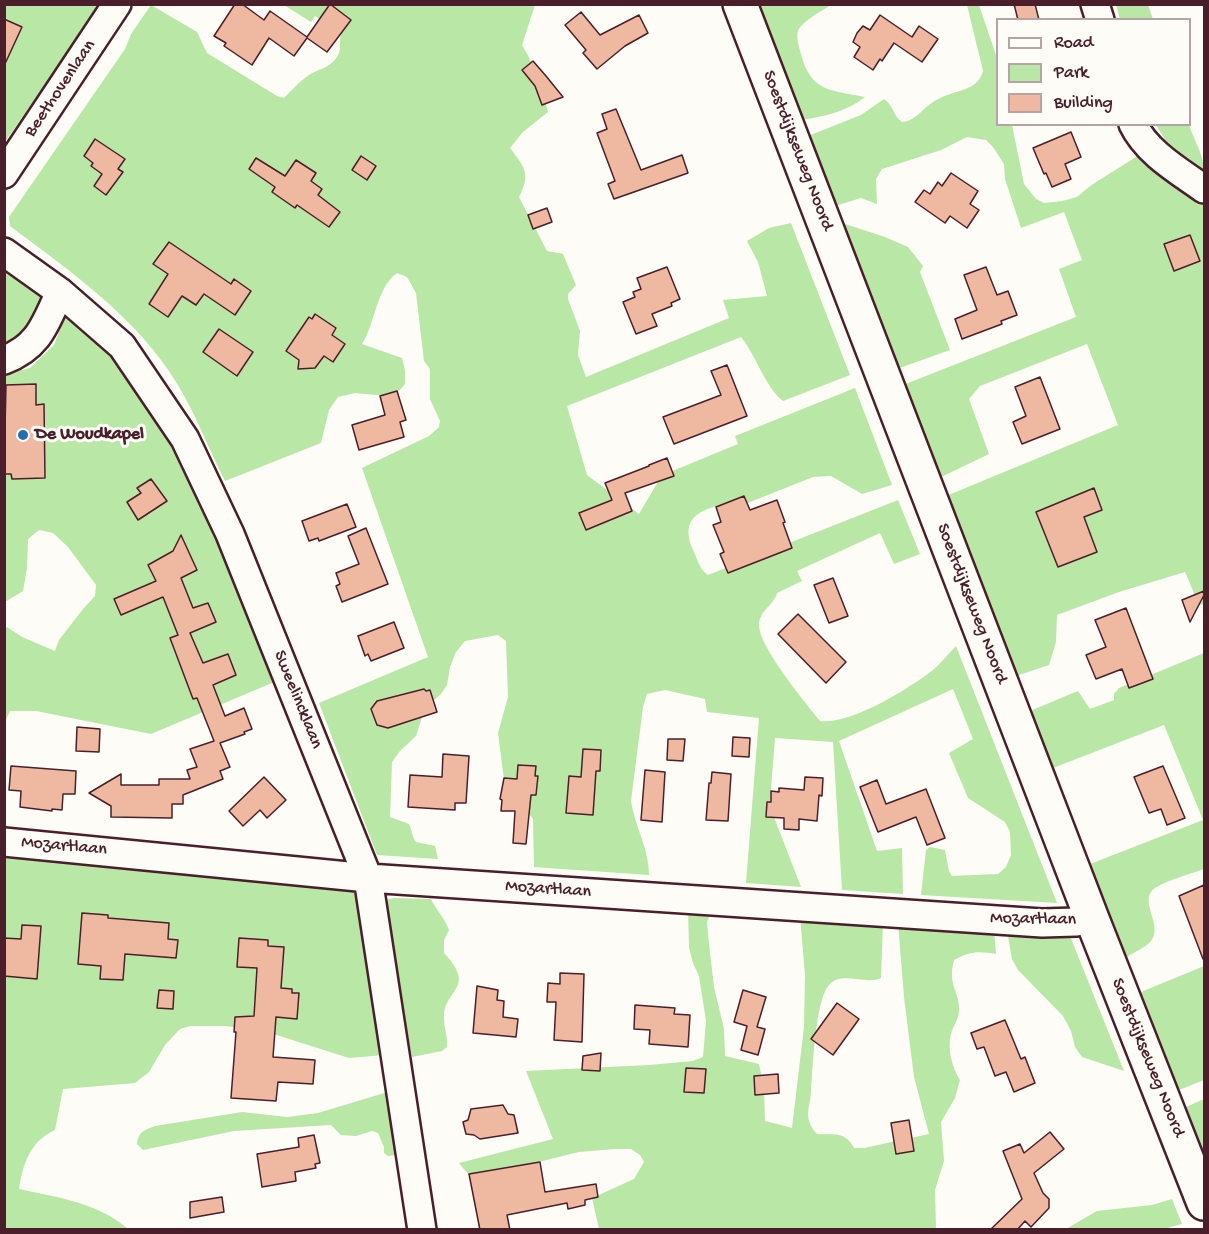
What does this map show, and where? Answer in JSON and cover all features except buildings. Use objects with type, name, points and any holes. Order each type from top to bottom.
[{"type":"main road","name":"Soestdijkseweg Noord","points":[[740,4],[1092,919],[1204,1203]]},
{"type":"street","name":"Beethovenlaan","points":[[4,174],[117,4]]},
{"type":"street","points":[[1134,126],[1137,133],[1162,159],[1204,188]]},
{"type":"street","name":"Sweelincklaan","points":[[4,252],[60,292],[122,346],[185,439],[230,534],[368,878],[422,1230]]},
{"type":"street","points":[[4,360],[21,354],[39,335],[60,292]]},
{"type":"street","name":"Mozartlaan","points":[[4,842],[368,878],[1042,923],[1092,919]]},
{"type":"green space","points":[[5,5],[99,5],[5,142]]},
{"type":"green space","points":[[151,5],[197,32],[207,53],[277,96],[284,98],[306,77],[326,67],[336,58],[339,53],[341,34],[315,16],[311,22],[284,5],[535,5],[522,45],[538,77],[548,112],[523,132],[510,148],[525,171],[525,182],[519,197],[547,251],[563,254],[576,285],[568,294],[568,299],[580,331],[578,355],[586,377],[729,318],[723,300],[767,296],[758,262],[747,241],[769,228],[791,223],[850,375],[783,401],[771,388],[741,337],[567,406],[587,475],[639,514],[659,480],[670,472],[738,444],[735,436],[855,388],[892,485],[862,494],[831,476],[813,477],[735,508],[728,503],[708,509],[694,517],[690,523],[688,531],[694,552],[701,568],[708,575],[898,500],[920,554],[894,564],[880,533],[797,571],[802,581],[777,593],[760,620],[761,635],[774,660],[820,721],[833,721],[863,712],[894,696],[933,670],[956,646],[1057,903],[921,895],[926,850],[930,847],[945,850],[952,876],[998,874],[1006,867],[1011,855],[1010,832],[1005,822],[968,798],[949,753],[973,739],[953,689],[839,741],[877,851],[902,848],[903,894],[842,890],[833,742],[775,738],[770,801],[801,887],[746,883],[759,718],[707,712],[705,699],[665,690],[647,694],[643,707],[631,801],[647,856],[649,875],[534,867],[533,819],[504,780],[498,733],[508,697],[506,641],[498,635],[465,641],[456,652],[450,667],[447,685],[440,695],[425,708],[416,736],[392,762],[390,817],[409,824],[416,842],[435,846],[438,859],[377,855],[319,703],[428,657],[362,468],[429,436],[439,427],[440,421],[430,399],[430,369],[424,361],[416,293],[407,277],[397,273],[390,279],[380,296],[362,344],[402,358],[405,384],[399,391],[388,396],[355,393],[338,397],[329,410],[321,443],[225,481],[183,394],[160,358],[122,316],[100,296],[10,226],[9,217],[125,49],[131,34]]},
{"type":"green space","points":[[757,5],[831,5],[808,20],[798,31],[798,42],[805,66],[810,76],[824,87],[865,97],[843,110],[802,120]]},
{"type":"green space","points":[[967,5],[979,5],[996,55],[996,126],[1012,126],[1024,184],[1036,199],[1044,203],[1077,197],[1090,186],[1139,155],[1150,167],[1204,205],[1204,604],[1199,605],[1185,572],[1119,592],[1057,615],[1056,642],[1049,665],[1016,676],[946,496],[1118,425],[1087,344],[980,386],[969,399],[989,454],[939,478],[903,385],[1076,317],[1059,269],[1082,260],[1064,212],[1021,228],[1005,179],[1004,164],[986,140],[967,137],[941,150],[882,169],[876,179],[877,204],[861,198],[835,206],[808,136],[861,115],[884,99],[899,120],[906,121],[939,98],[974,84],[979,80],[983,71]]},
{"type":"green space","points":[[1116,5],[1148,5],[1153,18],[1120,18]]},
{"type":"green space","points":[[1157,126],[1189,126],[1201,154],[1204,172],[1200,171],[1169,146]]},
{"type":"green space","points":[[842,223],[908,247],[923,266],[920,272],[950,350],[897,369]]},
{"type":"green space","points":[[5,260],[46,290],[31,329],[5,347]]},
{"type":"green space","points":[[68,308],[112,345],[200,486],[279,680],[151,734],[36,711],[10,711],[5,722],[5,628],[55,651],[59,640],[95,596],[96,585],[68,547],[53,533],[39,530],[28,539],[23,591],[5,602],[5,374],[30,368],[54,345]]},
{"type":"green space","points":[[1204,653],[1204,869],[1166,882],[1150,893],[1149,906],[1155,928],[1154,935],[1143,948],[1127,957],[1090,864],[1203,820],[1164,725],[1053,768],[1030,711],[1078,691],[1090,709],[1114,700],[1114,694],[1119,688]]},
{"type":"green space","points":[[4,858],[349,884],[352,886],[358,906],[385,1055],[349,1058],[264,1031],[225,1026],[190,1026],[180,1029],[165,1045],[149,1072],[135,1083],[63,1089],[55,1130],[39,1140],[29,1154],[23,1171],[19,1189],[91,1207],[117,1220],[128,1229],[5,1229]]},
{"type":"green space","points":[[394,898],[431,899],[449,930],[444,940],[444,953],[454,965],[459,982],[445,1008],[447,1047],[442,1051],[412,1057],[386,922],[385,900]]},
{"type":"green space","points":[[688,907],[712,909],[707,922],[714,987],[724,1029],[725,1056],[759,1064],[764,1089],[765,1121],[792,1128],[804,1027],[805,975],[800,916],[883,922],[881,978],[869,980],[849,978],[831,983],[821,1002],[818,1017],[808,1117],[817,1134],[843,1136],[854,1148],[864,1148],[929,1134],[914,1077],[898,923],[994,930],[996,954],[970,953],[954,960],[952,969],[959,1011],[951,1034],[950,1052],[960,1080],[955,1098],[941,1122],[944,1161],[935,1190],[936,1229],[599,1229],[592,1198],[634,1179],[644,1162],[640,1155],[631,1149],[579,1152],[486,1175],[468,1174],[459,1163],[553,1139],[526,1071],[649,1065],[693,1061],[703,1057],[706,1021],[699,976],[689,948]]},
{"type":"green space","points":[[1007,931],[1070,936],[1124,1071],[1082,1057],[1075,1047],[1071,1031],[1063,1016],[1018,970],[1012,959]]},
{"type":"green space","points":[[1204,966],[1204,1080],[1179,1090],[1141,992]]},
{"type":"green space","points":[[391,1091],[402,1154],[388,1156],[384,1153],[378,1133],[372,1131],[356,1136],[341,1135],[331,1125],[234,1131],[143,1150],[137,1144],[142,1132],[155,1126],[242,1112],[287,1117],[318,1113]]},
{"type":"green space","points":[[1204,1099],[1204,1155],[1186,1107]]},
{"type":"green space","points":[[1172,1199],[1182,1224],[1160,1230],[1066,1229],[1097,1211],[1152,1205]]},
{"type":"place","name":"De Woudkapel","points":[[23,435]]}]
